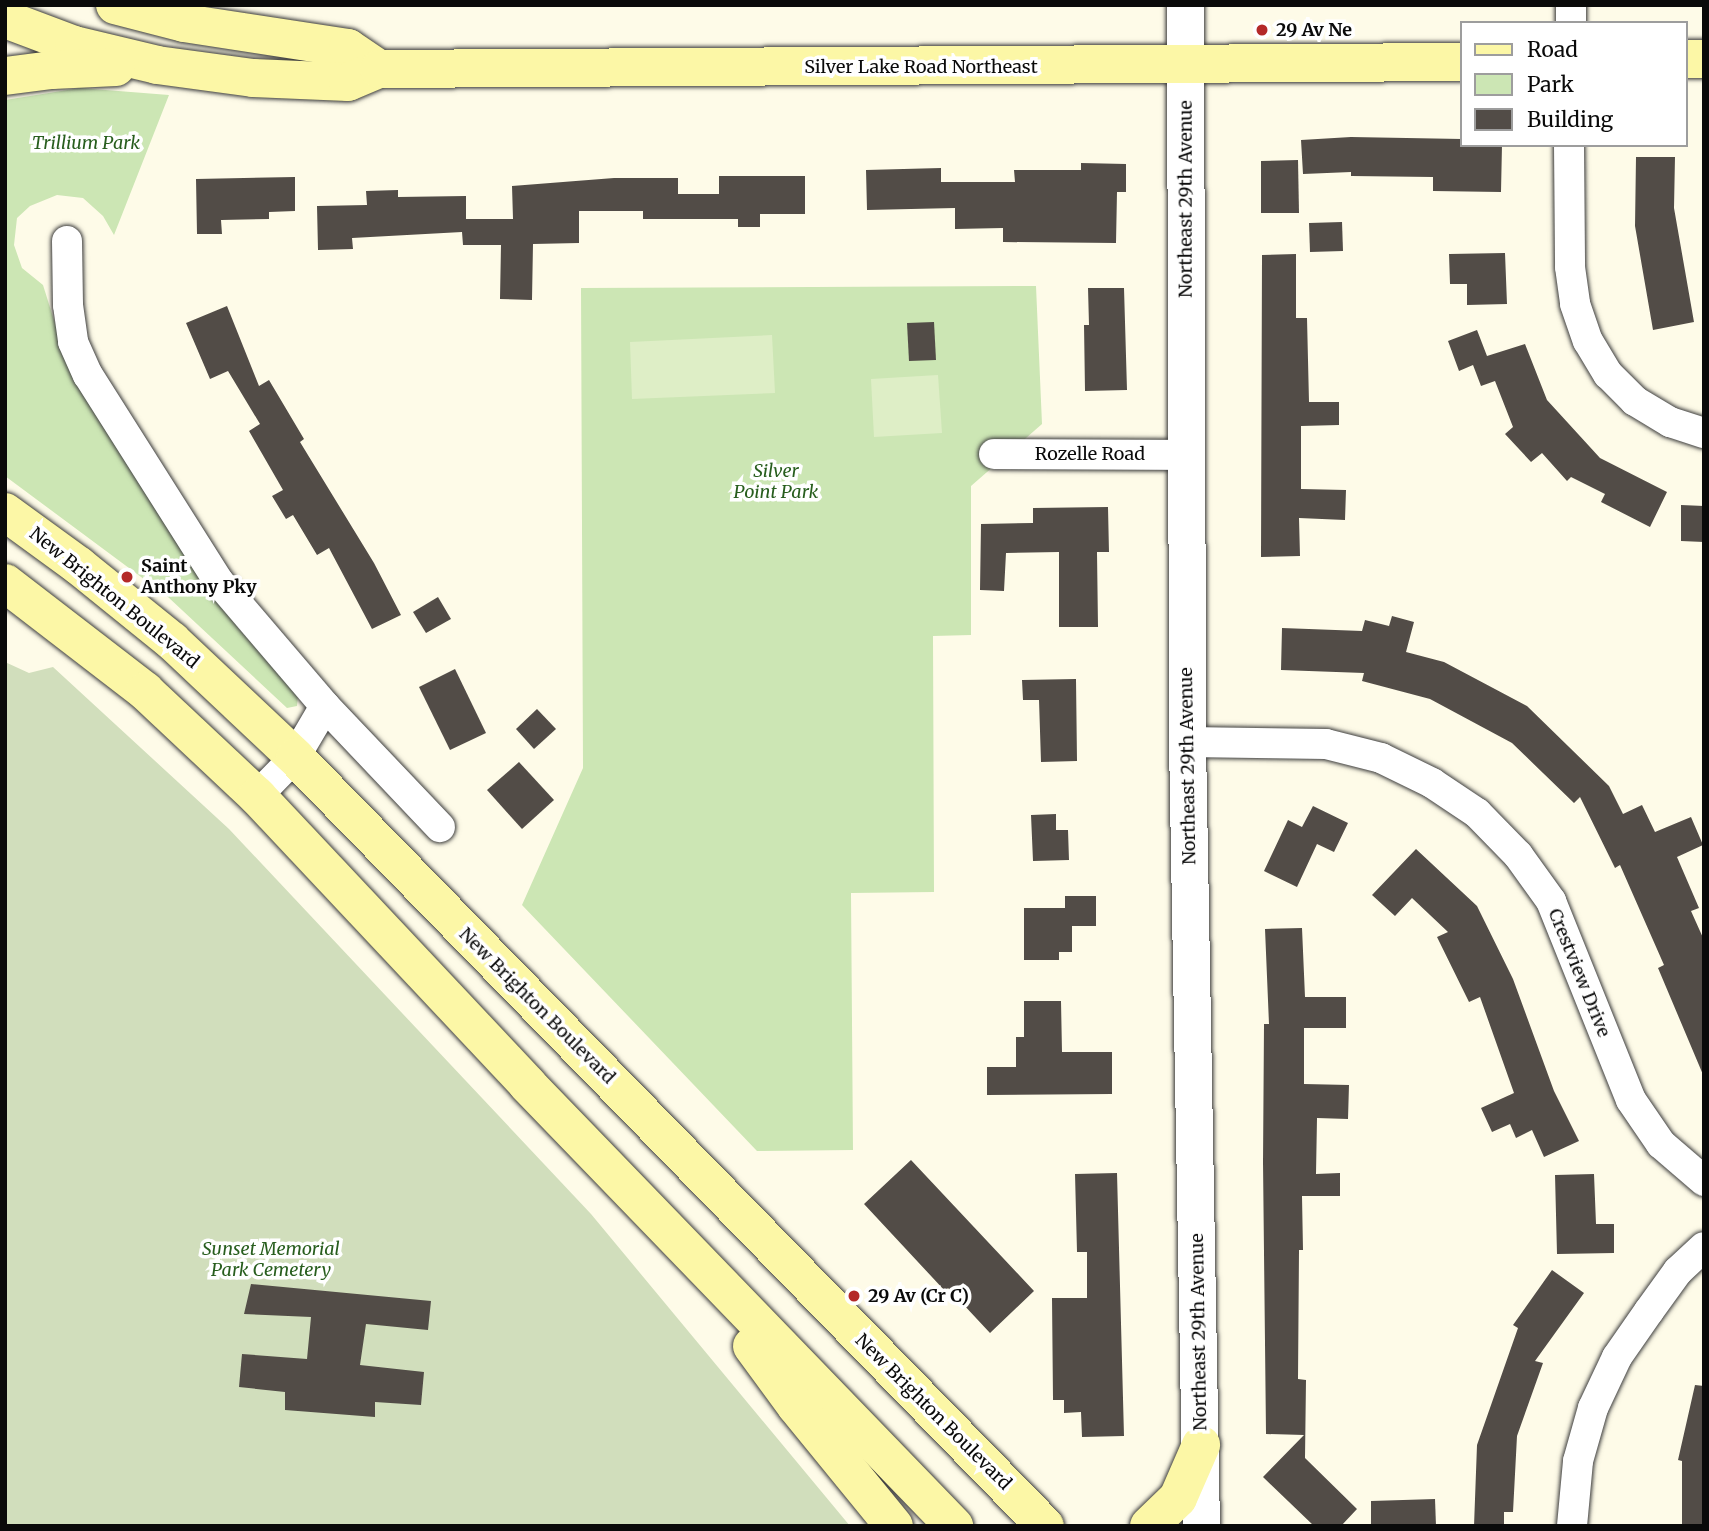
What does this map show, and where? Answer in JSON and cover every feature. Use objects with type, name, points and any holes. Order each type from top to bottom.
[{"type":"main road","points":[[115,5],[184,23],[348,48],[379,69]]},
{"type":"main road","name":"Silver Lake Road Northeast","points":[[5,19],[74,45],[157,65],[253,78],[348,82],[379,69],[1186,66],[1460,62]]},
{"type":"main road","points":[[5,76],[52,70],[157,65]]},
{"type":"main road","name":"New Brighton Boulevard","points":[[5,512],[79,566],[172,641],[295,757],[1045,1526]]},
{"type":"main road","points":[[5,583],[145,691],[257,796],[671,1233],[954,1526]]},
{"type":"main road","points":[[671,1233],[796,1406],[894,1526]]},
{"type":"main road","points":[[1149,1526],[1178,1498],[1201,1445]]},
{"type":"main road","points":[[1004,1485],[1074,1526]]},
{"type":"street","name":"Northeast 29th Avenue","points":[[1185,5],[1187,742],[1201,1526]]},
{"type":"street","points":[[1569,147],[1570,267],[1575,304],[1588,341],[1608,374],[1635,401],[1670,422],[1704,433]]},
{"type":"street","points":[[67,241],[68,305],[73,342],[88,375],[219,582],[325,706],[440,827]]},
{"type":"street","name":"Rozelle Road","points":[[994,454],[1187,455]]},
{"type":"street","points":[[257,796],[295,757],[325,706]]},
{"type":"street","name":"Crestview Drive","points":[[1187,742],[1326,744],[1359,752],[1381,758],[1432,783],[1477,813],[1518,855],[1551,901],[1631,1100],[1661,1144],[1704,1181]]},
{"type":"street","points":[[1572,1526],[1578,1461],[1593,1408],[1617,1357],[1678,1271],[1704,1247]]},
{"type":"green space","name":"Trillium Park","points":[[80,88],[169,95],[114,235],[103,216],[83,198],[57,195],[30,206],[17,218],[14,245],[22,268],[43,285],[68,365],[168,527],[238,628],[298,695],[297,706],[287,708],[168,597],[5,476],[5,100]]},
{"type":"green space","name":"Silver Point Park","points":[[1036,286],[1042,424],[971,486],[971,635],[933,636],[934,892],[851,893],[853,1150],[757,1151],[522,905],[583,768],[581,288]]},
{"type":"green space","points":[[772,335],[775,393],[632,399],[630,342]]},
{"type":"green space","points":[[938,375],[942,433],[874,437],[871,379]]},
{"type":"green space","name":"Sunset Memorial Park Cemetery","points":[[5,662],[29,673],[53,667],[229,829],[591,1214],[850,1526],[5,1526]]},
{"type":"building","points":[[1351,137],[1460,139],[1460,147],[1502,147],[1501,192],[1433,191],[1433,177],[1351,176],[1351,172],[1303,174],[1301,140]]},
{"type":"building","points":[[1636,157],[1675,157],[1674,208],[1694,322],[1653,330],[1635,226]]},
{"type":"building","points":[[1298,160],[1299,213],[1261,213],[1261,161]]},
{"type":"building","points":[[1081,163],[1126,164],[1126,192],[1117,192],[1116,243],[1003,242],[1003,228],[955,229],[955,208],[867,210],[866,170],[941,168],[941,182],[1015,182],[1014,170],[1081,170]]},
{"type":"building","points":[[719,176],[805,176],[805,214],[760,214],[760,227],[738,227],[738,219],[643,219],[643,211],[579,211],[579,243],[533,244],[532,300],[500,299],[501,245],[463,245],[462,232],[352,238],[353,249],[318,250],[317,206],[367,205],[366,191],[398,190],[398,197],[466,196],[466,219],[513,219],[512,186],[614,178],[678,178],[678,194],[719,194]]},
{"type":"building","points":[[295,177],[295,211],[269,212],[269,219],[221,220],[222,234],[197,234],[196,179]]},
{"type":"building","points":[[1342,222],[1343,251],[1310,252],[1309,223]]},
{"type":"building","points":[[1505,253],[1507,304],[1467,305],[1467,284],[1450,284],[1449,254]]},
{"type":"building","points":[[1296,254],[1296,318],[1307,318],[1309,402],[1339,402],[1339,425],[1301,426],[1301,489],[1346,490],[1345,520],[1299,518],[1300,556],[1261,557],[1262,255]]},
{"type":"building","points":[[1088,288],[1124,288],[1127,390],[1085,391],[1084,325],[1089,325]]},
{"type":"building","points":[[227,306],[259,386],[269,380],[304,439],[300,442],[374,563],[401,615],[372,629],[329,548],[317,555],[293,515],[286,519],[272,496],[283,490],[249,431],[260,424],[228,371],[210,379],[186,323]]},
{"type":"building","points":[[934,322],[936,360],[909,361],[907,323]]},
{"type":"building","points":[[1477,330],[1487,356],[1525,344],[1547,400],[1600,458],[1667,492],[1650,527],[1601,502],[1605,494],[1571,477],[1567,481],[1542,453],[1531,462],[1505,434],[1513,427],[1495,381],[1481,386],[1473,365],[1459,371],[1448,341]]},
{"type":"building","points":[[1681,505],[1704,506],[1704,542],[1681,541]]},
{"type":"building","points":[[1108,507],[1109,552],[1097,552],[1098,627],[1059,627],[1059,552],[1006,553],[1004,591],[980,590],[981,524],[1033,523],[1033,508]]},
{"type":"building","points":[[438,597],[451,619],[426,633],[413,612]]},
{"type":"building","points":[[1392,616],[1414,622],[1406,652],[1444,662],[1527,706],[1609,786],[1623,814],[1642,805],[1655,832],[1691,817],[1703,845],[1677,857],[1699,908],[1691,911],[1704,940],[1704,1077],[1658,968],[1664,965],[1620,865],[1615,868],[1580,797],[1574,803],[1512,743],[1430,699],[1362,681],[1364,673],[1281,670],[1282,628],[1362,631],[1365,620],[1389,626]]},
{"type":"building","points":[[455,669],[486,733],[450,750],[419,687]]},
{"type":"building","points":[[1076,679],[1077,761],[1041,762],[1039,700],[1023,700],[1022,680]]},
{"type":"building","points":[[537,709],[556,729],[534,749],[516,729]]},
{"type":"building","points":[[519,762],[554,800],[522,829],[487,790]]},
{"type":"building","points":[[1313,806],[1348,823],[1334,852],[1317,844],[1297,887],[1264,871],[1288,820],[1302,827]]},
{"type":"building","points":[[1056,814],[1056,830],[1068,830],[1069,860],[1033,861],[1031,815]]},
{"type":"building","points":[[1416,849],[1477,906],[1513,979],[1554,1091],[1579,1141],[1544,1157],[1532,1130],[1516,1138],[1510,1124],[1492,1132],[1481,1108],[1514,1093],[1480,997],[1469,1002],[1437,937],[1448,932],[1412,898],[1395,916],[1372,895]]},
{"type":"building","points":[[1065,896],[1096,896],[1096,926],[1072,926],[1072,952],[1059,952],[1059,960],[1024,960],[1024,908],[1065,908]]},
{"type":"building","points":[[1302,928],[1305,997],[1346,997],[1346,1028],[1304,1028],[1304,1084],[1349,1085],[1348,1119],[1317,1118],[1316,1174],[1340,1173],[1340,1196],[1302,1196],[1303,1250],[1299,1250],[1298,1379],[1306,1380],[1305,1458],[1357,1509],[1341,1526],[1314,1526],[1263,1477],[1304,1435],[1266,1434],[1263,1162],[1264,1024],[1269,1024],[1265,929]]},
{"type":"building","points":[[1024,1001],[1061,1001],[1062,1052],[1112,1052],[1112,1094],[987,1095],[987,1067],[1016,1067],[1016,1037],[1024,1037]]},
{"type":"building","points":[[911,1160],[1034,1291],[990,1333],[948,1288],[945,1291],[864,1204]]},
{"type":"building","points":[[1117,1173],[1124,1436],[1082,1437],[1081,1412],[1064,1413],[1064,1400],[1053,1400],[1052,1298],[1087,1298],[1087,1252],[1077,1252],[1075,1174]]},
{"type":"building","points":[[1594,1174],[1596,1224],[1614,1224],[1614,1253],[1557,1254],[1555,1175]]},
{"type":"building","points":[[1552,1270],[1584,1293],[1535,1361],[1543,1363],[1517,1436],[1513,1512],[1504,1512],[1504,1526],[1474,1526],[1477,1445],[1518,1328],[1513,1325]]},
{"type":"building","points":[[251,1284],[431,1301],[428,1330],[366,1324],[360,1365],[424,1372],[421,1405],[375,1402],[375,1417],[285,1410],[285,1392],[239,1387],[242,1354],[307,1359],[311,1317],[244,1314]]},
{"type":"building","points":[[1695,1385],[1704,1386],[1704,1526],[1682,1526],[1682,1461],[1678,1460]]},
{"type":"building","points":[[1435,1499],[1436,1526],[1371,1526],[1371,1501]]},
{"type":"place","name":"29 Av Ne","points":[[1262,30]]},
{"type":"place","name":"Saint Anthony Pky","points":[[127,577]]},
{"type":"place","name":"29 Av (Cr C)","points":[[854,1296]]}]
